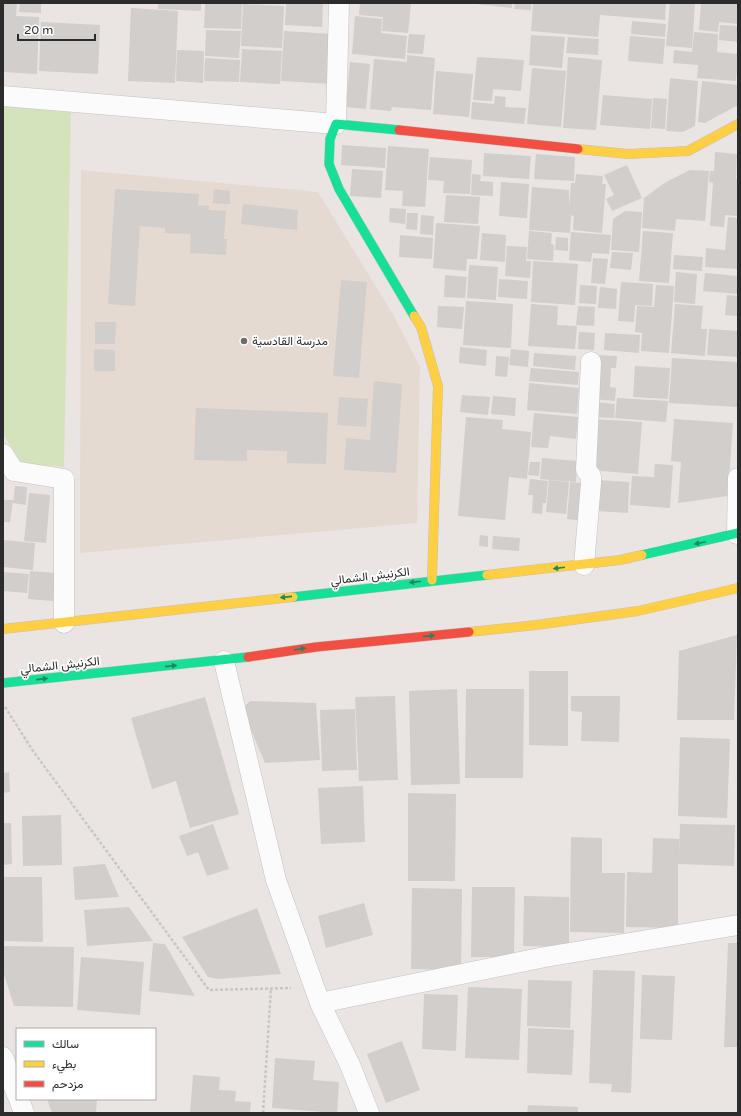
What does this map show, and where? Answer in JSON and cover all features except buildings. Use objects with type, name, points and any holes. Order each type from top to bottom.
[{"type":"main road","points":[[432,580],[438,386],[421,327],[339,189],[329,164],[330,139],[336,124],[628,154],[688,151],[738,124]]},
{"type":"main road","name":"الكرنيش الشمالي","points":[[3,629],[432,580],[584,565],[620,560],[737,534]]},
{"type":"main road","name":"الكرنيش الشمالي","points":[[3,683],[224,661],[316,647],[536,626],[638,611],[738,588]]},
{"type":"street","points":[[3,96],[336,124],[338,3]]},
{"type":"street","points":[[584,565],[591,482],[591,476],[586,470],[591,362]]},
{"type":"street","points":[[3,454],[14,471],[64,479],[64,622]]},
{"type":"street","points":[[737,534],[738,478]]},
{"type":"street","points":[[224,661],[276,880],[318,995],[350,1065],[369,1113]]},
{"type":"street","points":[[318,995],[738,925]]},
{"type":"street","points":[[3,1057],[16,1092]]},
{"type":"street","points":[[18,1100],[24,1113]]},
{"type":"path","points":[[3,704],[33,751],[209,990],[271,989],[318,995]]},
{"type":"path","points":[[263,1113],[271,989]]},
{"type":"shaded area","name":"مدرسة القادسية","points":[[81,170],[318,192],[394,316],[420,367],[417,523],[80,553]]},
{"type":"green space","points":[[3,104],[71,109],[64,467],[21,463],[3,434]]},
{"type":"traffic: fast","points":[[399,130],[336,124],[330,139],[329,164],[339,189],[414,316]]},
{"type":"traffic: fast","points":[[642,555],[738,533]]},
{"type":"traffic: fast","points":[[293,597],[487,575]]},
{"type":"traffic: fast","points":[[3,683],[248,657]]},
{"type":"traffic: slow","points":[[578,149],[628,154],[688,151],[738,124]]},
{"type":"traffic: slow","points":[[414,316],[421,327],[438,386],[432,580]]},
{"type":"traffic: slow","points":[[487,575],[620,560],[642,555]]},
{"type":"traffic: slow","points":[[469,632],[536,625],[638,611],[738,588]]},
{"type":"traffic: slow","points":[[3,629],[293,597]]},
{"type":"traffic: jam","points":[[399,130],[578,149]]},
{"type":"traffic: jam","points":[[248,657],[316,647],[469,632]]},
{"type":"place","name":"مدرسة القادسية","points":[[244,341]]}]
